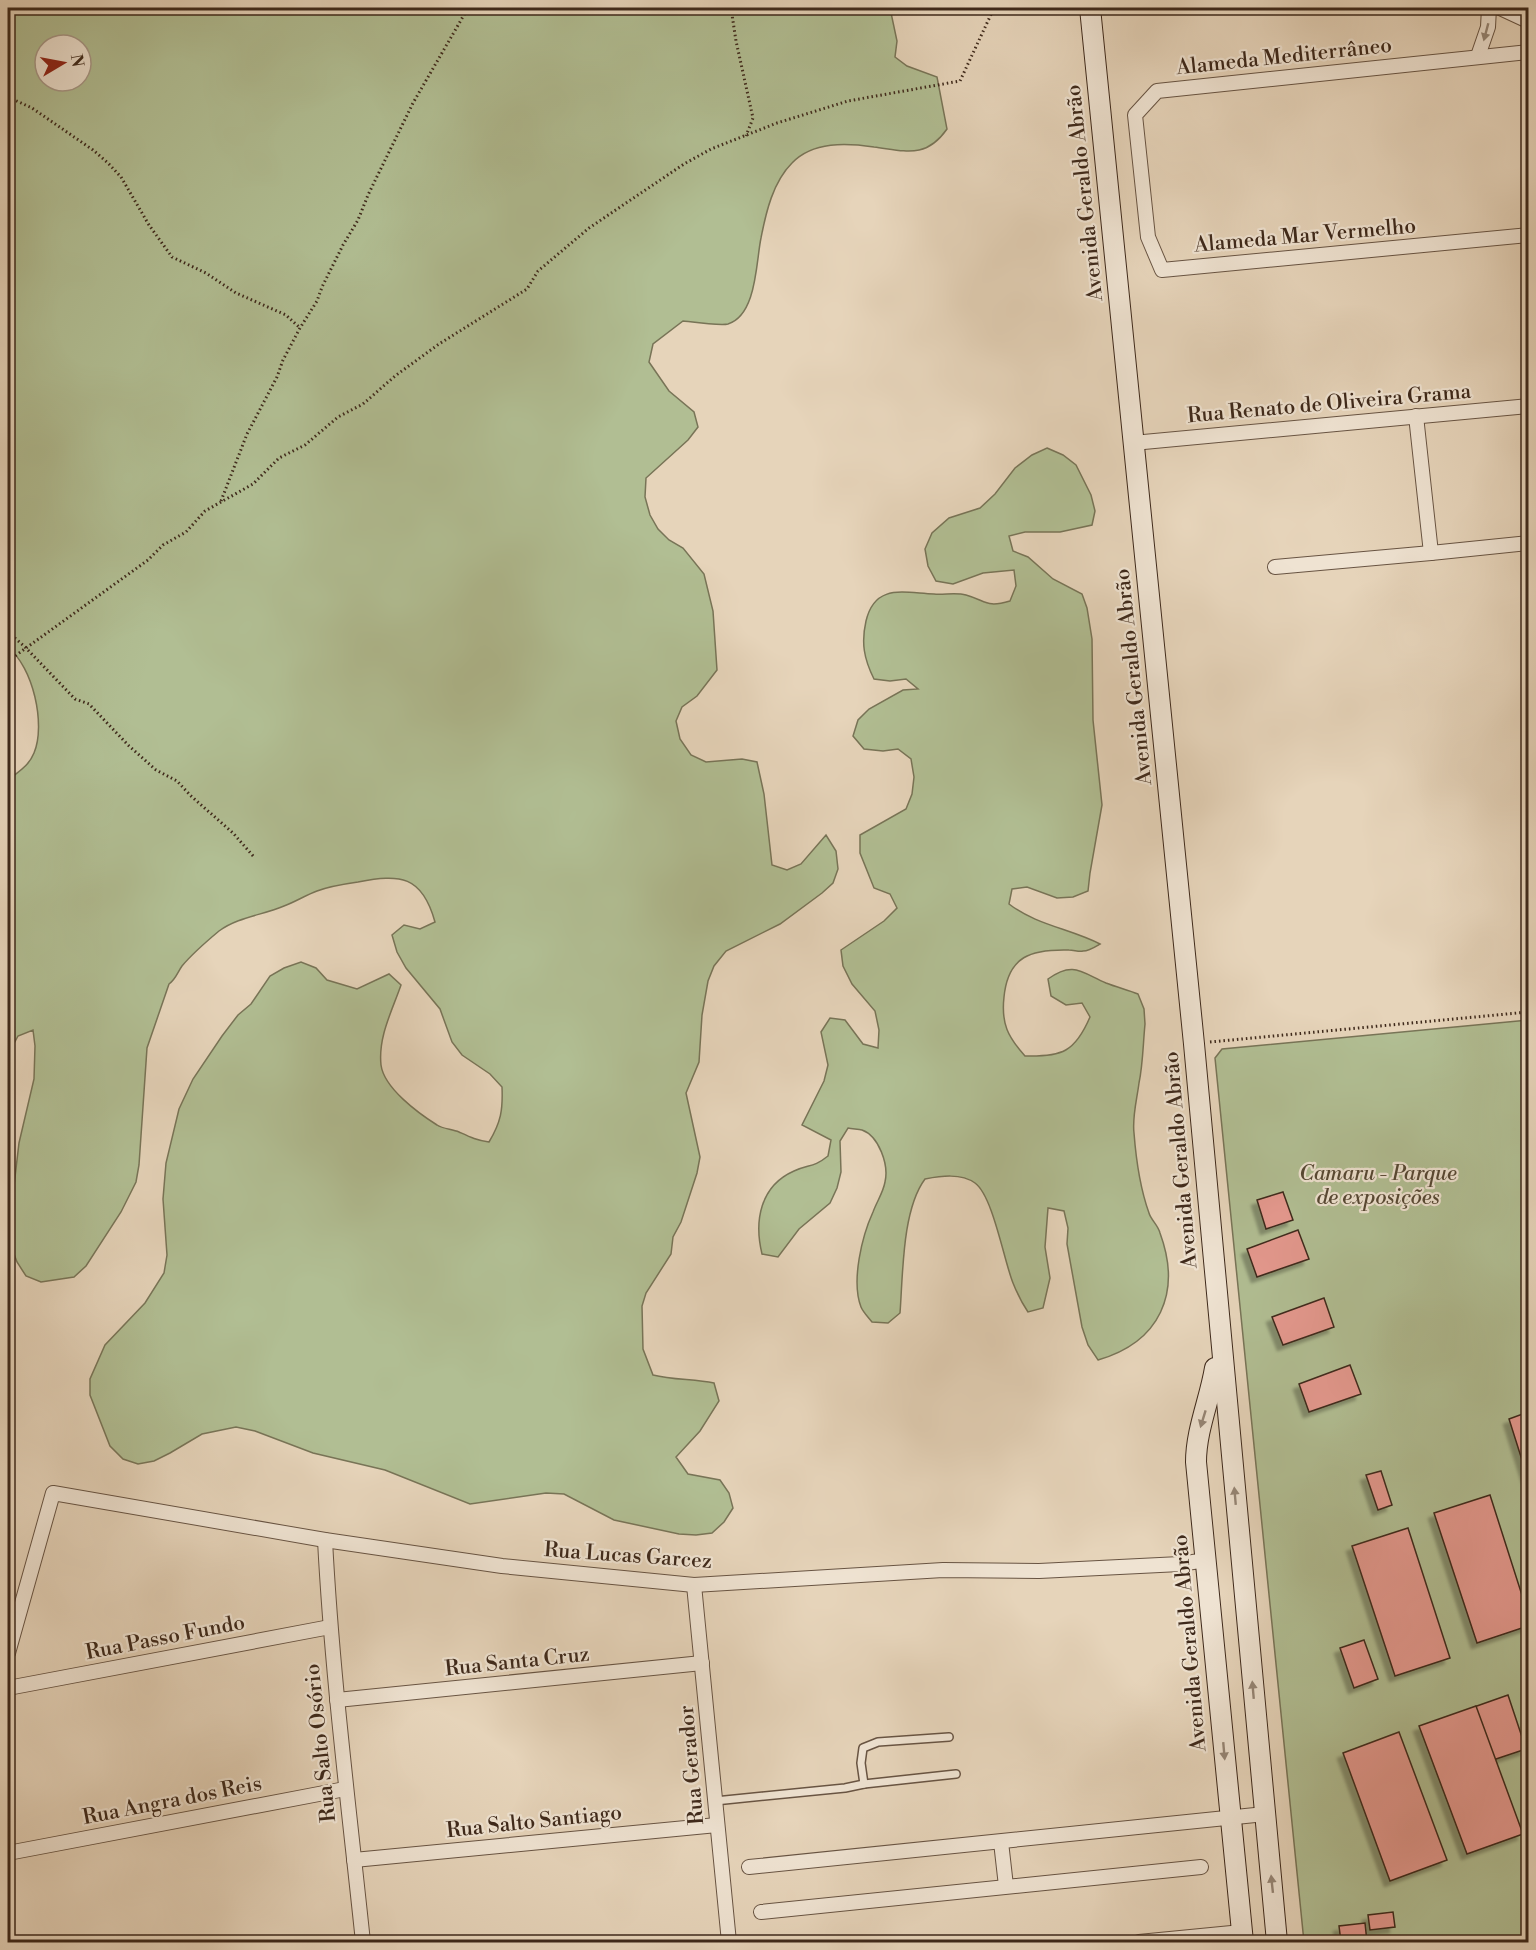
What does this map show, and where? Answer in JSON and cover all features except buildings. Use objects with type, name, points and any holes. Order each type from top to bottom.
[{"type":"main road","name":"Avenida Geraldo Abrão","points":[[1090,8],[1194,1044],[1277,1942]]},
{"type":"main road","name":"Avenida Geraldo Abrão","points":[[1220,1341],[1211,1393],[1197,1437],[1196,1451],[1243,1937]]},
{"type":"street","points":[[1478,56],[1488,27],[1489,8]]},
{"type":"street","points":[[1500,8],[1528,21]]},
{"type":"street","name":"Alameda Mediterrâneo","points":[[1144,195],[1135,116],[1156,90],[1528,52]]},
{"type":"street","name":"Alameda Mar Vermelho","points":[[1144,195],[1148,237],[1162,270],[1528,235]]},
{"type":"street","name":"Rua Renato de Oliveira Grama","points":[[1133,443],[1528,406]]},
{"type":"street","points":[[1416,416],[1431,553]]},
{"type":"street","points":[[1275,567],[1528,543]]},
{"type":"street","name":"Rua Lucas Garcez","points":[[8,1653],[53,1493],[325,1540],[502,1566],[694,1585],[943,1570],[1039,1571],[1180,1564],[1206,1560]]},
{"type":"street","name":"Rua Salto Osório","points":[[325,1540],[336,1700],[363,1942]]},
{"type":"street","name":"Rua Gerador","points":[[694,1585],[729,1942]]},
{"type":"street","name":"Rua Passo Fundo","points":[[8,1688],[330,1627]]},
{"type":"street","name":"Rua Santa Cruz","points":[[336,1700],[702,1663]]},
{"type":"street","name":"Rua Angra dos Reis","points":[[8,1853],[345,1789]]},
{"type":"street","points":[[749,1867],[1265,1814]]},
{"type":"street","name":"Rua Salto Santiago","points":[[354,1860],[717,1825]]},
{"type":"street","points":[[1001,1842],[1006,1886]]},
{"type":"street","points":[[761,1912],[1201,1867]]},
{"type":"street","points":[[1139,1942],[1243,1937]]},
{"type":"lane","points":[[864,1784],[861,1763],[863,1748],[878,1742],[949,1737]]},
{"type":"lane","points":[[715,1802],[956,1774]]},
{"type":"path","points":[[220,503],[247,434],[277,377],[283,360],[317,301],[413,104],[468,8]]},
{"type":"path","points":[[731,8],[753,118],[746,136]]},
{"type":"path","points":[[8,661],[148,560],[163,545],[186,532],[205,511],[253,484],[279,458],[305,445],[338,417],[363,404],[395,376],[439,344],[527,289],[538,271],[598,222],[684,164],[711,149],[777,123],[848,101],[960,81],[994,8]]},
{"type":"path","points":[[8,97],[32,108],[108,163],[121,177],[149,225],[172,257],[206,273],[236,293],[286,315],[300,328]]},
{"type":"path","points":[[8,632],[75,699],[89,704],[156,770],[177,781],[233,833],[254,857]]},
{"type":"path","points":[[1194,1044],[1528,1012]]},
{"type":"green space","points":[[8,8],[890,8],[897,41],[895,57],[907,66],[937,77],[947,129],[931,145],[915,151],[831,145],[800,156],[785,171],[771,198],[763,228],[754,286],[745,310],[738,319],[728,324],[683,321],[653,344],[649,362],[669,391],[694,412],[698,427],[688,440],[646,478],[645,497],[650,515],[658,529],[669,540],[683,548],[704,574],[713,611],[717,670],[697,696],[682,707],[676,721],[680,739],[691,755],[706,762],[742,759],[757,762],[764,794],[772,865],[787,870],[801,864],[826,835],[836,851],[838,869],[833,883],[822,893],[780,924],[726,951],[714,966],[708,981],[702,1015],[699,1062],[686,1093],[700,1157],[697,1173],[681,1222],[673,1237],[671,1254],[646,1293],[642,1306],[643,1349],[653,1375],[714,1383],[719,1401],[700,1431],[676,1457],[688,1474],[720,1480],[729,1493],[733,1508],[724,1522],[712,1533],[679,1534],[614,1520],[564,1494],[546,1493],[470,1504],[385,1470],[313,1453],[255,1431],[236,1427],[202,1434],[154,1461],[138,1464],[123,1459],[110,1446],[90,1395],[90,1379],[105,1345],[145,1303],[164,1273],[167,1255],[163,1199],[166,1163],[179,1109],[193,1079],[222,1036],[238,1015],[251,1004],[270,976],[301,962],[316,968],[327,980],[357,989],[389,974],[401,985],[386,1024],[381,1055],[383,1074],[403,1099],[439,1126],[489,1142],[500,1116],[502,1087],[490,1074],[462,1055],[452,1042],[440,1009],[406,968],[397,952],[392,935],[404,925],[420,929],[435,922],[430,906],[423,895],[407,881],[386,878],[337,885],[276,909],[234,922],[219,931],[195,952],[169,984],[147,1048],[136,1182],[121,1212],[86,1266],[74,1277],[41,1282],[26,1276],[11,1246],[9,1228],[19,1143],[34,1079],[35,1046],[33,1030],[18,1036],[10,1051],[8,1075],[8,777],[12,777],[22,769],[32,757],[39,727],[35,697],[24,668],[8,648]]},
{"type":"green space","points":[[1047,448],[1063,455],[1076,465],[1091,495],[1095,511],[1092,525],[1060,532],[1025,532],[1009,536],[1013,551],[1028,557],[1053,579],[1082,594],[1087,608],[1092,639],[1093,720],[1102,805],[1088,891],[1073,897],[1057,898],[1027,887],[1012,889],[1009,904],[1042,922],[1100,944],[1085,951],[1043,951],[1024,958],[1016,964],[1006,983],[1003,1007],[1007,1030],[1025,1056],[1049,1055],[1066,1050],[1079,1038],[1090,1017],[1082,1003],[1066,1005],[1051,996],[1048,979],[1064,970],[1077,970],[1138,994],[1144,1009],[1143,1054],[1134,1114],[1134,1133],[1143,1194],[1150,1216],[1159,1230],[1166,1255],[1168,1276],[1166,1295],[1151,1328],[1137,1341],[1119,1352],[1098,1360],[1088,1345],[1082,1327],[1067,1244],[1068,1228],[1064,1211],[1048,1208],[1045,1247],[1050,1278],[1043,1308],[1028,1312],[1013,1283],[987,1201],[975,1183],[964,1178],[944,1176],[925,1179],[917,1192],[908,1225],[900,1313],[888,1323],[872,1322],[864,1313],[858,1296],[859,1259],[865,1233],[884,1186],[886,1175],[884,1160],[878,1145],[868,1133],[862,1130],[848,1128],[840,1141],[841,1172],[830,1203],[799,1229],[778,1257],[762,1254],[759,1229],[762,1206],[774,1186],[794,1171],[815,1164],[828,1156],[831,1140],[802,1125],[824,1081],[828,1065],[821,1032],[830,1018],[845,1020],[863,1044],[878,1048],[879,1030],[875,1011],[852,984],[843,966],[841,950],[884,921],[897,908],[890,894],[874,888],[860,853],[860,835],[906,809],[912,794],[914,777],[911,759],[898,749],[883,751],[864,749],[853,736],[858,720],[869,709],[903,690],[918,689],[906,679],[890,681],[874,679],[866,658],[864,644],[866,621],[870,609],[884,595],[902,592],[962,594],[991,604],[1010,601],[1016,586],[1014,570],[983,573],[953,584],[936,581],[928,566],[925,549],[932,533],[949,518],[980,508],[995,494],[1015,468],[1032,455]]},
{"type":"green space","name":"Camaru - Parque de exposições","points":[[1528,1020],[1528,1942],[1304,1942],[1215,1058],[1222,1049]]}]
